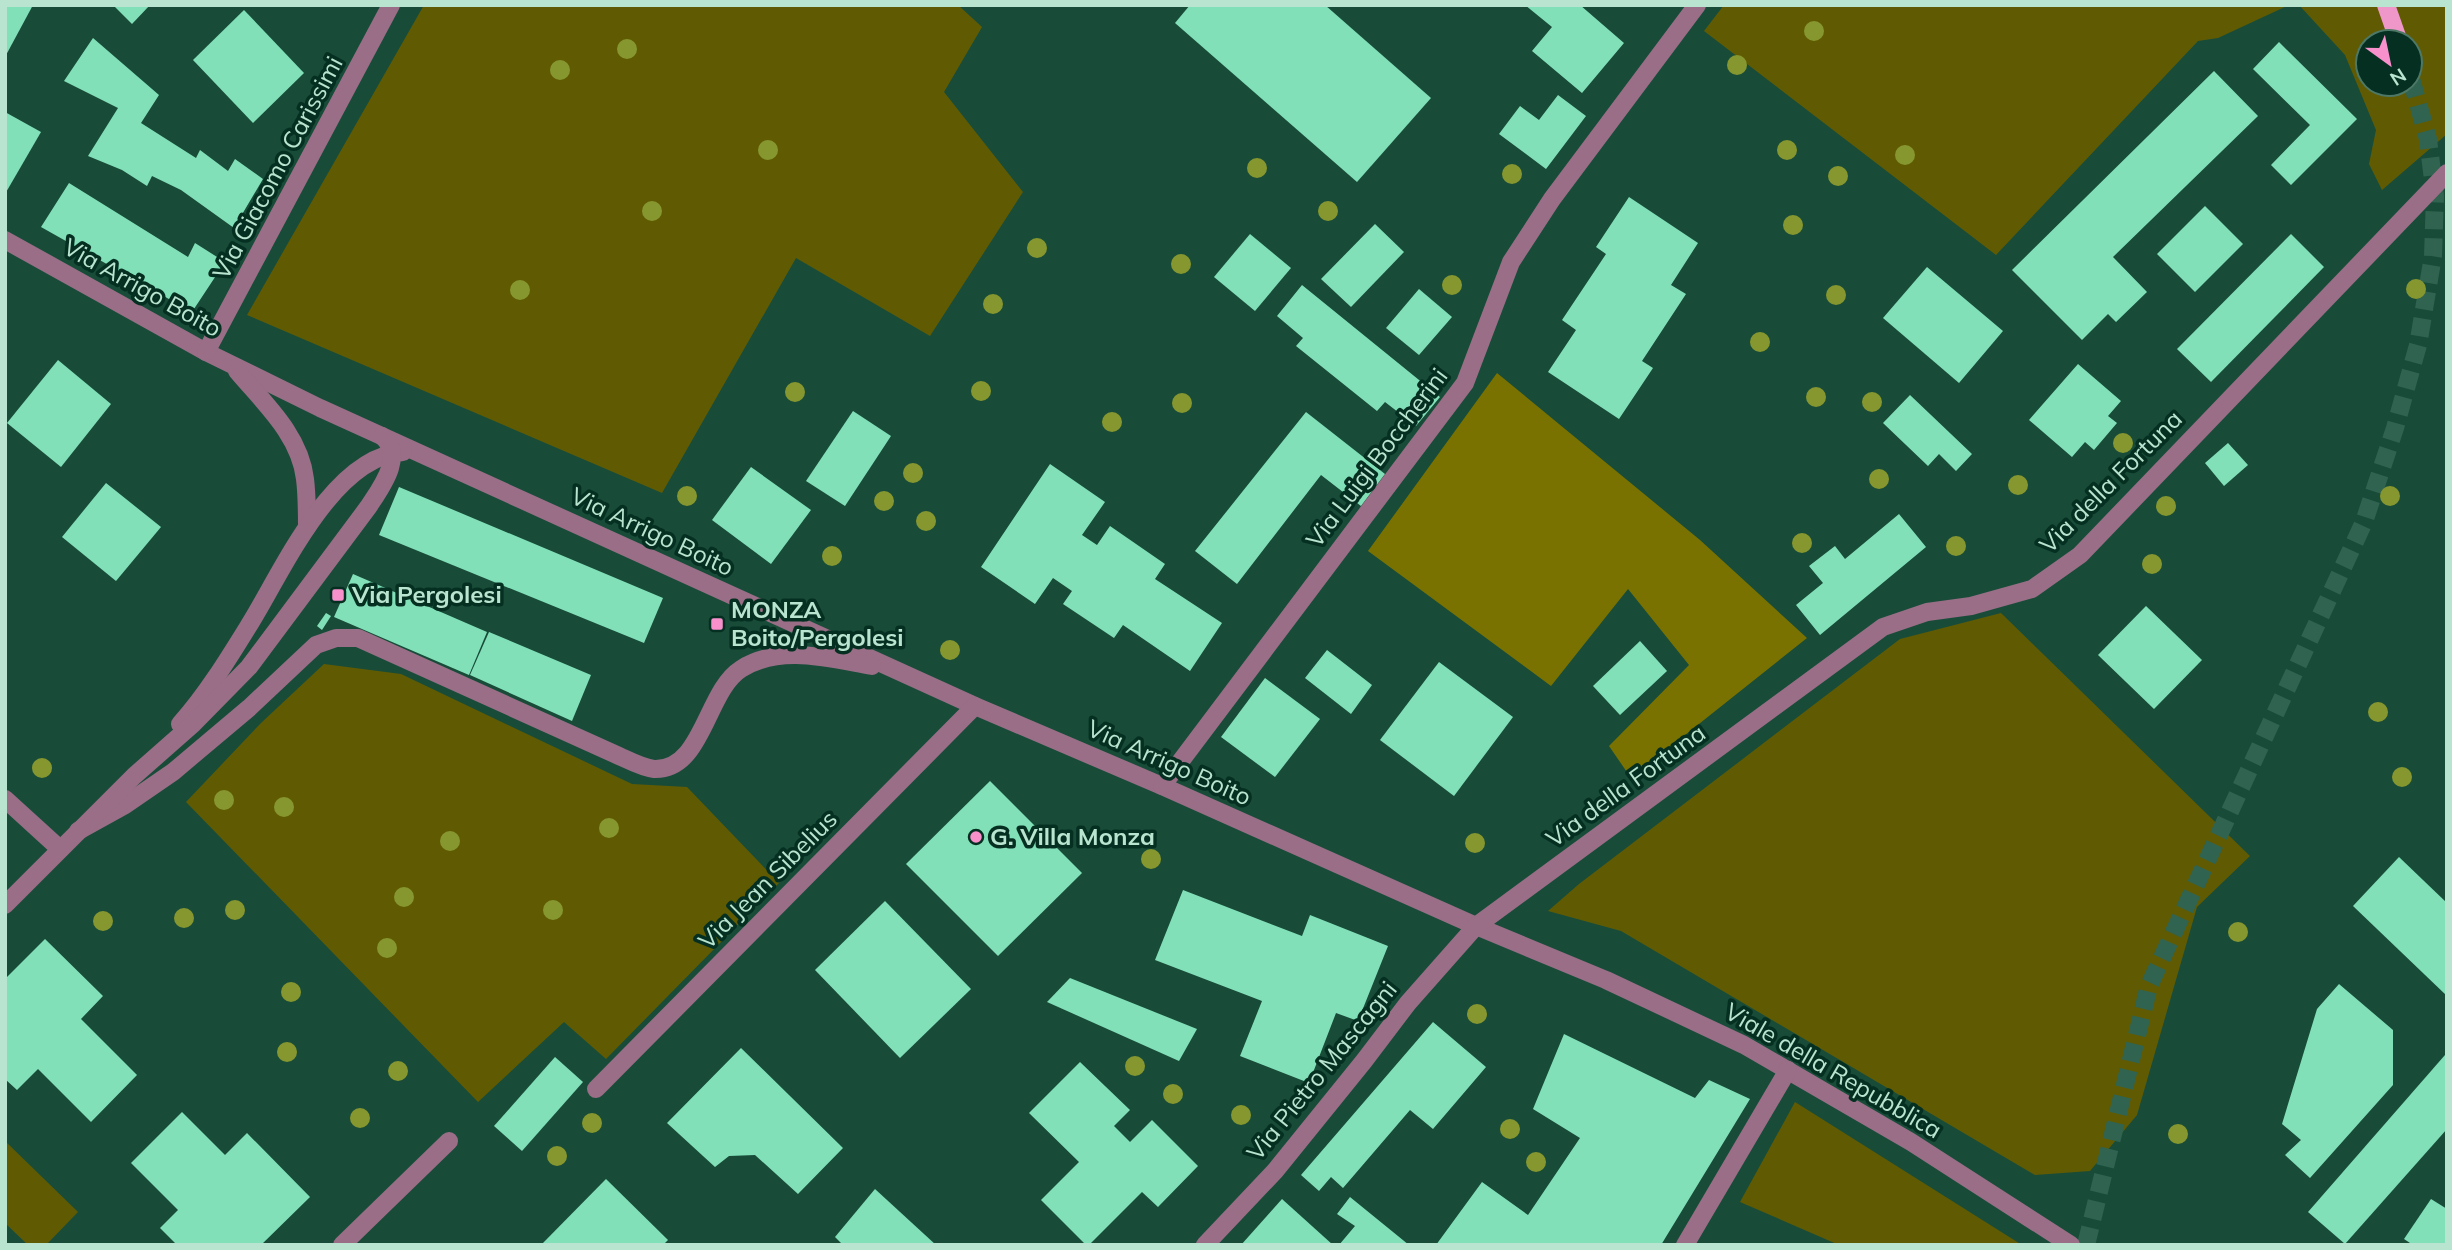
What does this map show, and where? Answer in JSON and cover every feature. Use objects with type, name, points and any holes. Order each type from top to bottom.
[{"type":"main road","points":[[2386,5],[2394,28]]},
{"type":"street","name":"Via Giacomo Carissimi","points":[[206,352],[391,5]]},
{"type":"street","name":"Via Luigi Boccherini","points":[[1162,786],[1465,383],[1511,262],[1552,199],[1697,5]]},
{"type":"street","name":"Via della Fortuna","points":[[1476,926],[1883,627],[1927,612],[1971,606],[2032,589],[2080,555],[2447,173]]},
{"type":"street","name":"Via Arrigo Boito","points":[[5,240],[206,352],[418,453],[975,706],[1476,926],[1560,960]]},
{"type":"street","points":[[233,365],[290,434],[296,447],[305,478],[307,529]]},
{"type":"street","points":[[382,436],[391,445],[393,453],[384,482]]},
{"type":"street","points":[[134,776],[187,717],[249,625],[319,509],[342,484],[368,463],[393,453],[418,453]]},
{"type":"street","points":[[5,905],[134,776],[193,724],[249,667],[384,482],[418,453]]},
{"type":"street","points":[[78,831],[125,805],[173,772],[316,645],[336,638],[358,638],[619,756],[654,769],[678,762],[688,753],[721,688],[731,676],[756,662],[792,655],[896,670]]},
{"type":"street","name":"Via Jean Sibelius","points":[[596,1089],[975,706]]},
{"type":"street","points":[[5,799],[60,849]]},
{"type":"street","name":"Via Pietro Mascagni","points":[[1205,1245],[1275,1171],[1408,1003],[1476,926]]},
{"type":"street","name":"Viale della Repubblica","points":[[1560,960],[1694,1021],[1788,1070],[1911,1142],[2071,1245]]},
{"type":"street","points":[[1685,1245],[1788,1070]]},
{"type":"street","points":[[342,1245],[449,1141]]},
{"type":"shaded area","points":[[424,5],[958,5],[982,27],[944,92],[1023,192],[930,336],[796,258],[662,493],[247,315]]},
{"type":"shaded area","points":[[1724,5],[2289,5],[2218,38],[2198,41],[1996,255],[1704,31]]},
{"type":"shaded area","points":[[2299,5],[2447,5],[2447,134],[2382,190],[2369,164],[2376,130],[2363,98],[2424,98],[2424,28],[2354,28],[2354,77],[2345,55]]},
{"type":"shaded area","points":[[1497,373],[1700,540],[1807,638],[1631,778],[1609,746],[1689,665],[1628,589],[1551,686],[1368,551]]},
{"type":"shaded area","points":[[2001,613],[2250,856],[2197,907],[2137,1115],[2090,1171],[2035,1175],[1621,931],[1548,911],[1579,884],[1900,639]]},
{"type":"shaded area","points":[[324,664],[401,674],[632,784],[687,787],[779,883],[606,1059],[564,1022],[478,1102],[186,802],[261,723]]},
{"type":"shaded area","points":[[1795,1102],[2022,1245],[1839,1245],[1740,1202]]},
{"type":"shaded area","points":[[5,1141],[78,1212],[46,1245],[28,1245],[5,1223]]},
{"type":"building","points":[[5,5],[33,5],[5,57]]},
{"type":"building","points":[[113,5],[150,5],[132,24]]},
{"type":"building","points":[[1190,5],[1325,5],[1431,98],[1357,182],[1175,23]]},
{"type":"building","points":[[1525,5],[1580,5],[1624,43],[1582,93],[1532,51],[1552,27]]},
{"type":"building","points":[[244,10],[304,73],[253,123],[193,60]]},
{"type":"building","points":[[93,38],[159,95],[141,123],[196,158],[200,150],[228,171],[235,159],[263,179],[234,228],[181,190],[152,176],[147,186],[122,170],[88,156],[118,108],[64,81]]},
{"type":"building","points":[[2279,42],[2357,119],[2291,185],[2271,165],[2310,125],[2253,69]]},
{"type":"building","points":[[2214,71],[2258,116],[2113,257],[2147,292],[2116,322],[2108,314],[2082,340],[2012,270]]},
{"type":"building","points":[[1558,95],[1586,116],[1546,169],[1499,134],[1520,106],[1539,120]]},
{"type":"building","points":[[5,112],[41,132],[5,194]]},
{"type":"building","points":[[69,183],[188,257],[195,243],[225,262],[192,312],[41,227]]},
{"type":"building","points":[[1629,197],[1698,243],[1671,285],[1686,294],[1642,361],[1653,368],[1619,419],[1548,372],[1576,330],[1562,320],[1606,254],[1596,247]]},
{"type":"building","points":[[2205,206],[2243,244],[2195,292],[2157,254]]},
{"type":"building","points":[[1375,224],[1404,252],[1351,307],[1321,279]]},
{"type":"building","points":[[1250,234],[1291,268],[1255,311],[1214,277]]},
{"type":"building","points":[[2291,234],[2324,267],[2211,382],[2177,349]]},
{"type":"building","points":[[1927,267],[2003,331],[1959,383],[1883,318]]},
{"type":"building","points":[[1302,285],[1440,397],[1416,426],[1385,402],[1377,411],[1296,346],[1303,338],[1277,316]]},
{"type":"building","points":[[1419,289],[1452,317],[1419,355],[1386,328]]},
{"type":"building","points":[[58,360],[111,404],[61,467],[7,423]]},
{"type":"building","points":[[2078,364],[2121,401],[2108,416],[2117,423],[2094,450],[2085,442],[2072,457],[2029,420]]},
{"type":"building","points":[[1910,395],[1972,454],[1956,471],[1939,454],[1928,466],[1883,423]]},
{"type":"building","points":[[853,411],[891,436],[845,506],[806,481]]},
{"type":"building","points":[[1306,412],[1385,474],[1361,506],[1321,475],[1237,584],[1195,551]]},
{"type":"building","points":[[2228,443],[2248,465],[2224,486],[2205,463]]},
{"type":"building","points":[[1050,464],[1105,502],[1082,535],[1097,545],[1110,526],[1165,564],[1155,579],[1222,623],[1190,671],[1123,625],[1114,638],[1063,604],[1072,591],[1053,578],[1035,604],[981,567]]},
{"type":"building","points":[[751,467],[811,510],[771,564],[712,520]]},
{"type":"building","points":[[106,483],[161,527],[116,581],[62,537]]},
{"type":"building","points":[[399,487],[663,598],[644,643],[379,535]]},
{"type":"building","points":[[1899,514],[1926,547],[1820,635],[1796,605],[1823,583],[1809,566],[1835,546],[1845,559]]},
{"type":"building","points":[[353,574],[487,632],[469,675],[334,617]]},
{"type":"building","points":[[2146,606],[2202,660],[2154,709],[2098,655]]},
{"type":"building","points":[[326,613],[331,616],[322,630],[317,626]]},
{"type":"building","points":[[489,632],[591,675],[572,721],[470,675]]},
{"type":"building","points":[[1640,641],[1667,671],[1620,715],[1593,686]]},
{"type":"building","points":[[1327,650],[1372,685],[1351,714],[1305,678]]},
{"type":"building","points":[[1439,662],[1513,717],[1454,796],[1380,740]]},
{"type":"building","points":[[1265,678],[1320,719],[1275,777],[1221,737]]},
{"type":"building","points":[[990,781],[1082,873],[998,956],[906,864]]},
{"type":"building","points":[[2399,857],[2447,903],[2447,996],[2353,906]]},
{"type":"building","points":[[1183,890],[1302,936],[1310,915],[1388,946],[1358,1021],[1336,1013],[1309,1083],[1240,1056],[1262,1001],[1155,960]]},
{"type":"building","points":[[885,901],[971,989],[900,1058],[815,970]]},
{"type":"building","points":[[45,939],[103,996],[81,1019],[137,1075],[91,1122],[38,1069],[17,1090],[5,1079],[5,979]]},
{"type":"building","points":[[1070,978],[1197,1029],[1179,1061],[1047,1002]]},
{"type":"building","points":[[2339,984],[2393,1030],[2393,1085],[2310,1178],[2285,1155],[2301,1140],[2282,1124],[2317,1009]]},
{"type":"building","points":[[1433,1022],[1486,1067],[1433,1129],[1410,1110],[1343,1188],[1331,1177],[1319,1191],[1301,1175]]},
{"type":"building","points":[[1564,1034],[1695,1098],[1709,1080],[1750,1099],[1661,1245],[1436,1245],[1482,1182],[1528,1215],[1580,1138],[1533,1109]]},
{"type":"building","points":[[741,1048],[843,1148],[798,1194],[755,1155],[729,1156],[715,1167],[667,1123]]},
{"type":"building","points":[[2445,1055],[2447,1129],[2345,1244],[2308,1212]]},
{"type":"building","points":[[555,1057],[583,1082],[522,1151],[494,1126]]},
{"type":"building","points":[[1080,1062],[1130,1110],[1114,1126],[1130,1142],[1152,1120],[1198,1166],[1158,1207],[1142,1192],[1089,1245],[1041,1200],[1079,1162],[1029,1113]]},
{"type":"building","points":[[182,1112],[225,1155],[247,1133],[310,1197],[261,1245],[177,1245],[160,1228],[178,1210],[131,1163]]},
{"type":"building","points":[[606,1179],[668,1240],[663,1245],[541,1245]]},
{"type":"building","points":[[875,1189],[936,1245],[843,1245],[835,1237]]},
{"type":"building","points":[[1350,1197],[1409,1245],[1339,1245],[1355,1226],[1337,1214]]},
{"type":"building","points":[[1282,1199],[1333,1245],[1241,1245]]},
{"type":"building","points":[[2431,1199],[2447,1209],[2447,1245],[2413,1245],[2404,1239]]},
{"type":"tunnel","points":[[2086,1245],[2149,986],[2364,522],[2395,428],[2418,345],[2433,256],[2435,196],[2428,139],[2416,98]]},
{"type":"place","name":"Via Pergolesi","points":[[338,595]]},
{"type":"place","name":"MONZA Boito/Pergolesi","points":[[717,624]]},
{"type":"place","name":"G. Villa Monza","points":[[976,837]]}]
